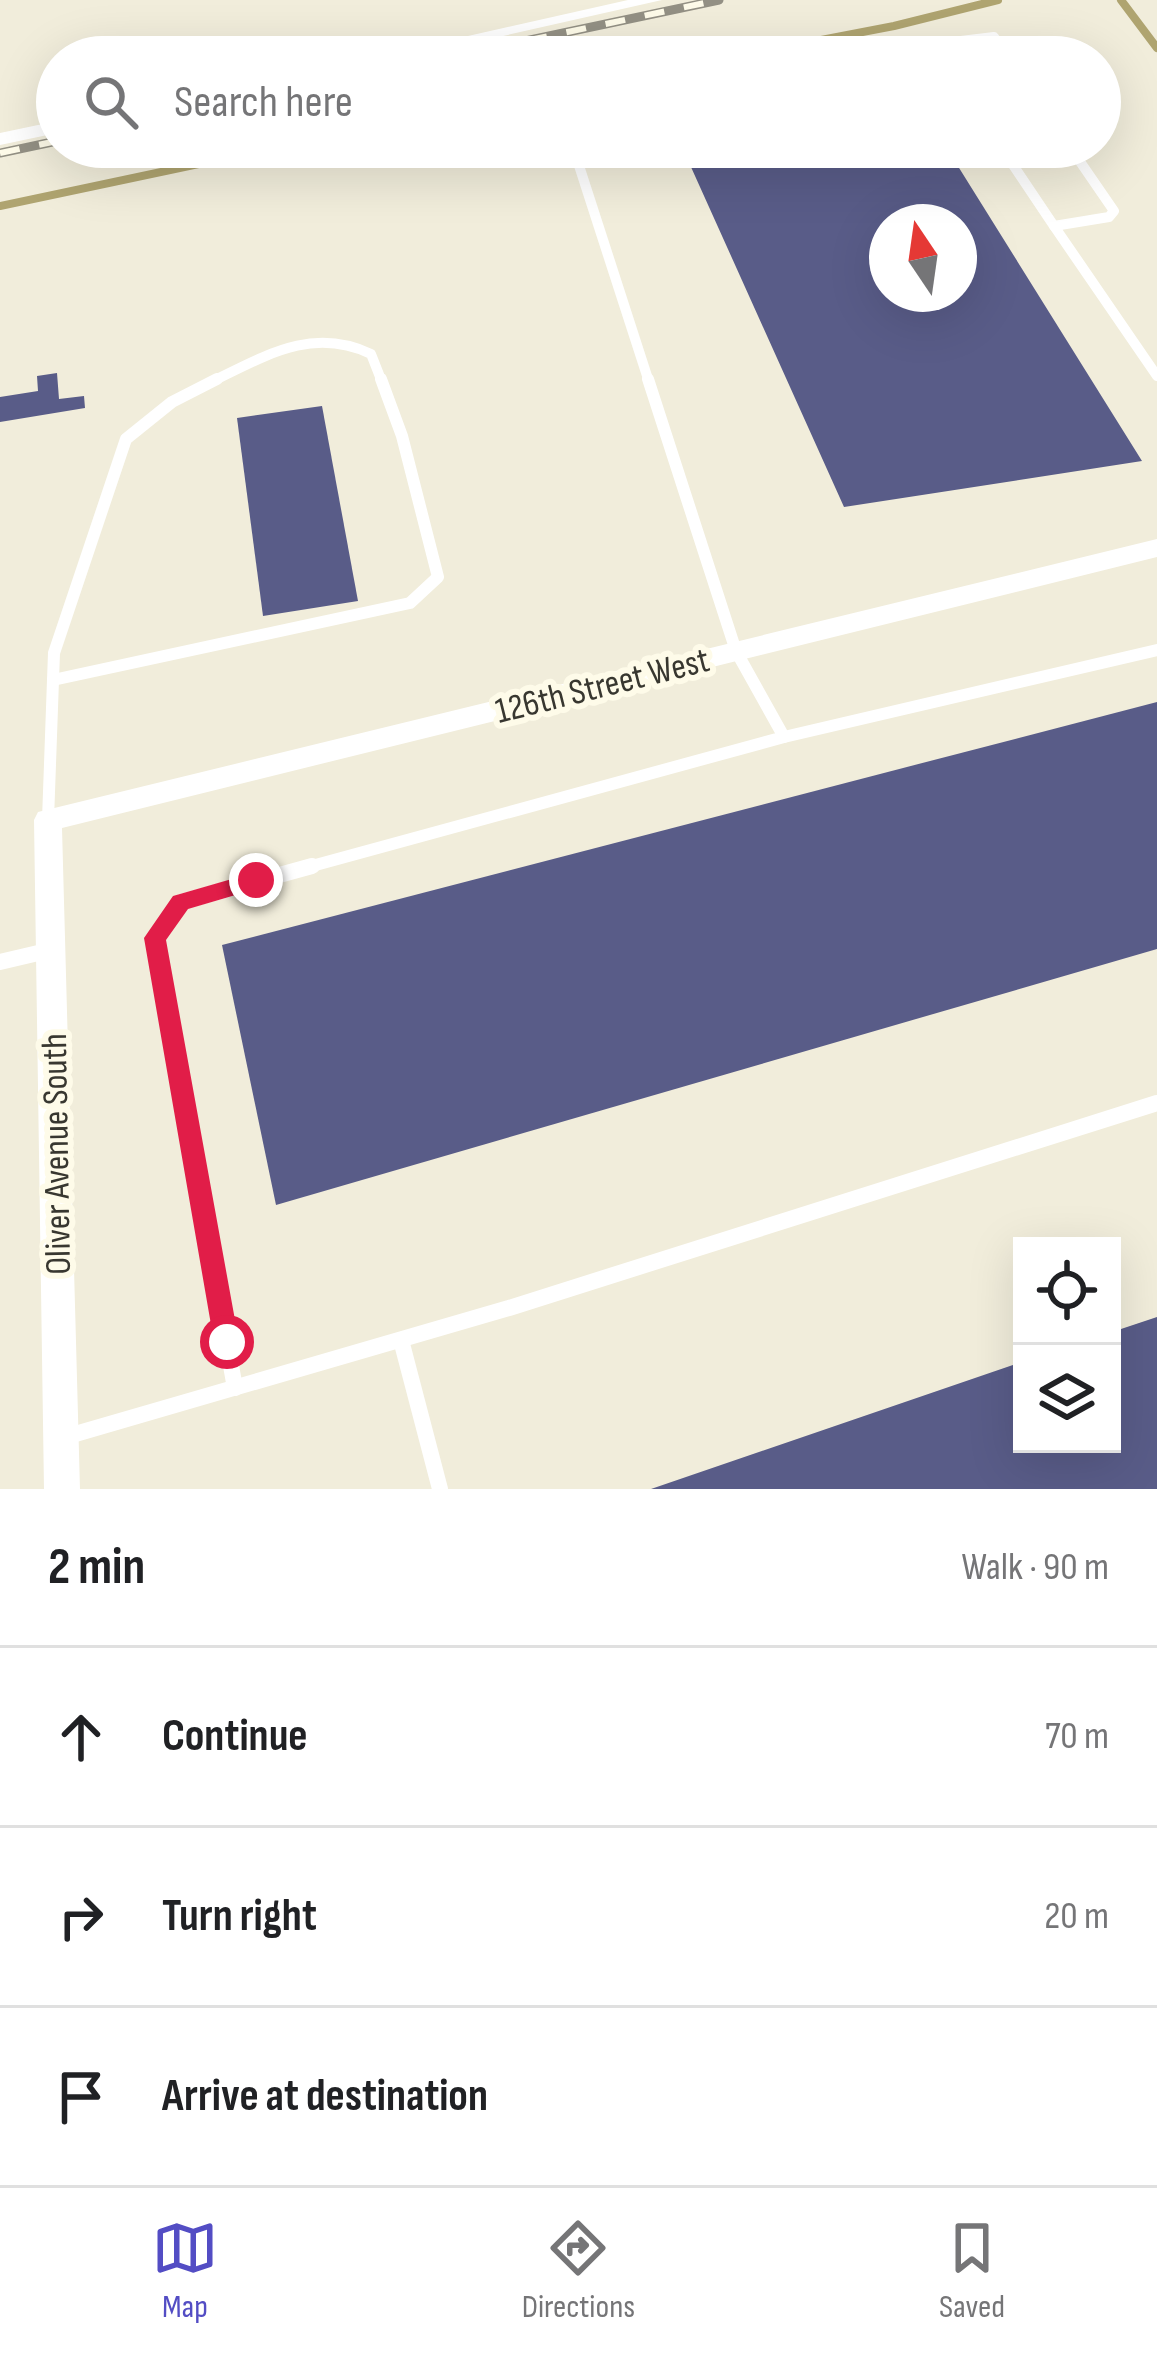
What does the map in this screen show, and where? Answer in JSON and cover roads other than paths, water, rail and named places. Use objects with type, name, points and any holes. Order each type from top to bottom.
[{"type":"street","points":[[483,36],[653,0]]},
{"type":"street","points":[[0,139],[36,131]]},
{"type":"street","name":"126th Street West","points":[[48,820],[1157,548]]},
{"type":"street","name":"Oliver Avenue South","points":[[48,820],[62,1489]]},
{"type":"lane","points":[[580,168],[736,651],[784,737]]},
{"type":"lane","points":[[1015,168],[1157,376]]},
{"type":"lane","points":[[1054,226],[1109,217],[1114,212],[1084,168]]},
{"type":"lane","points":[[48,820],[52,680],[54,653],[126,439],[172,402],[279,349],[341,340],[371,354],[402,436],[438,577],[428,590],[410,603],[52,680]]},
{"type":"lane","points":[[235,1388],[155,938],[181,902],[784,737],[1157,650]]},
{"type":"lane","points":[[0,962],[51,950]]},
{"type":"lane","points":[[61,1438],[401,1340],[1157,1103]]},
{"type":"lane","points":[[401,1340],[440,1489]]},
{"type":"waterway","points":[[842,36],[998,0]]},
{"type":"waterway","points":[[1121,0],[1157,48]]},
{"type":"waterway","points":[[0,206],[180,168]]},
{"type":"railway","points":[[548,36],[719,0]]},
{"type":"railway","points":[[0,153],[36,145]]}]
